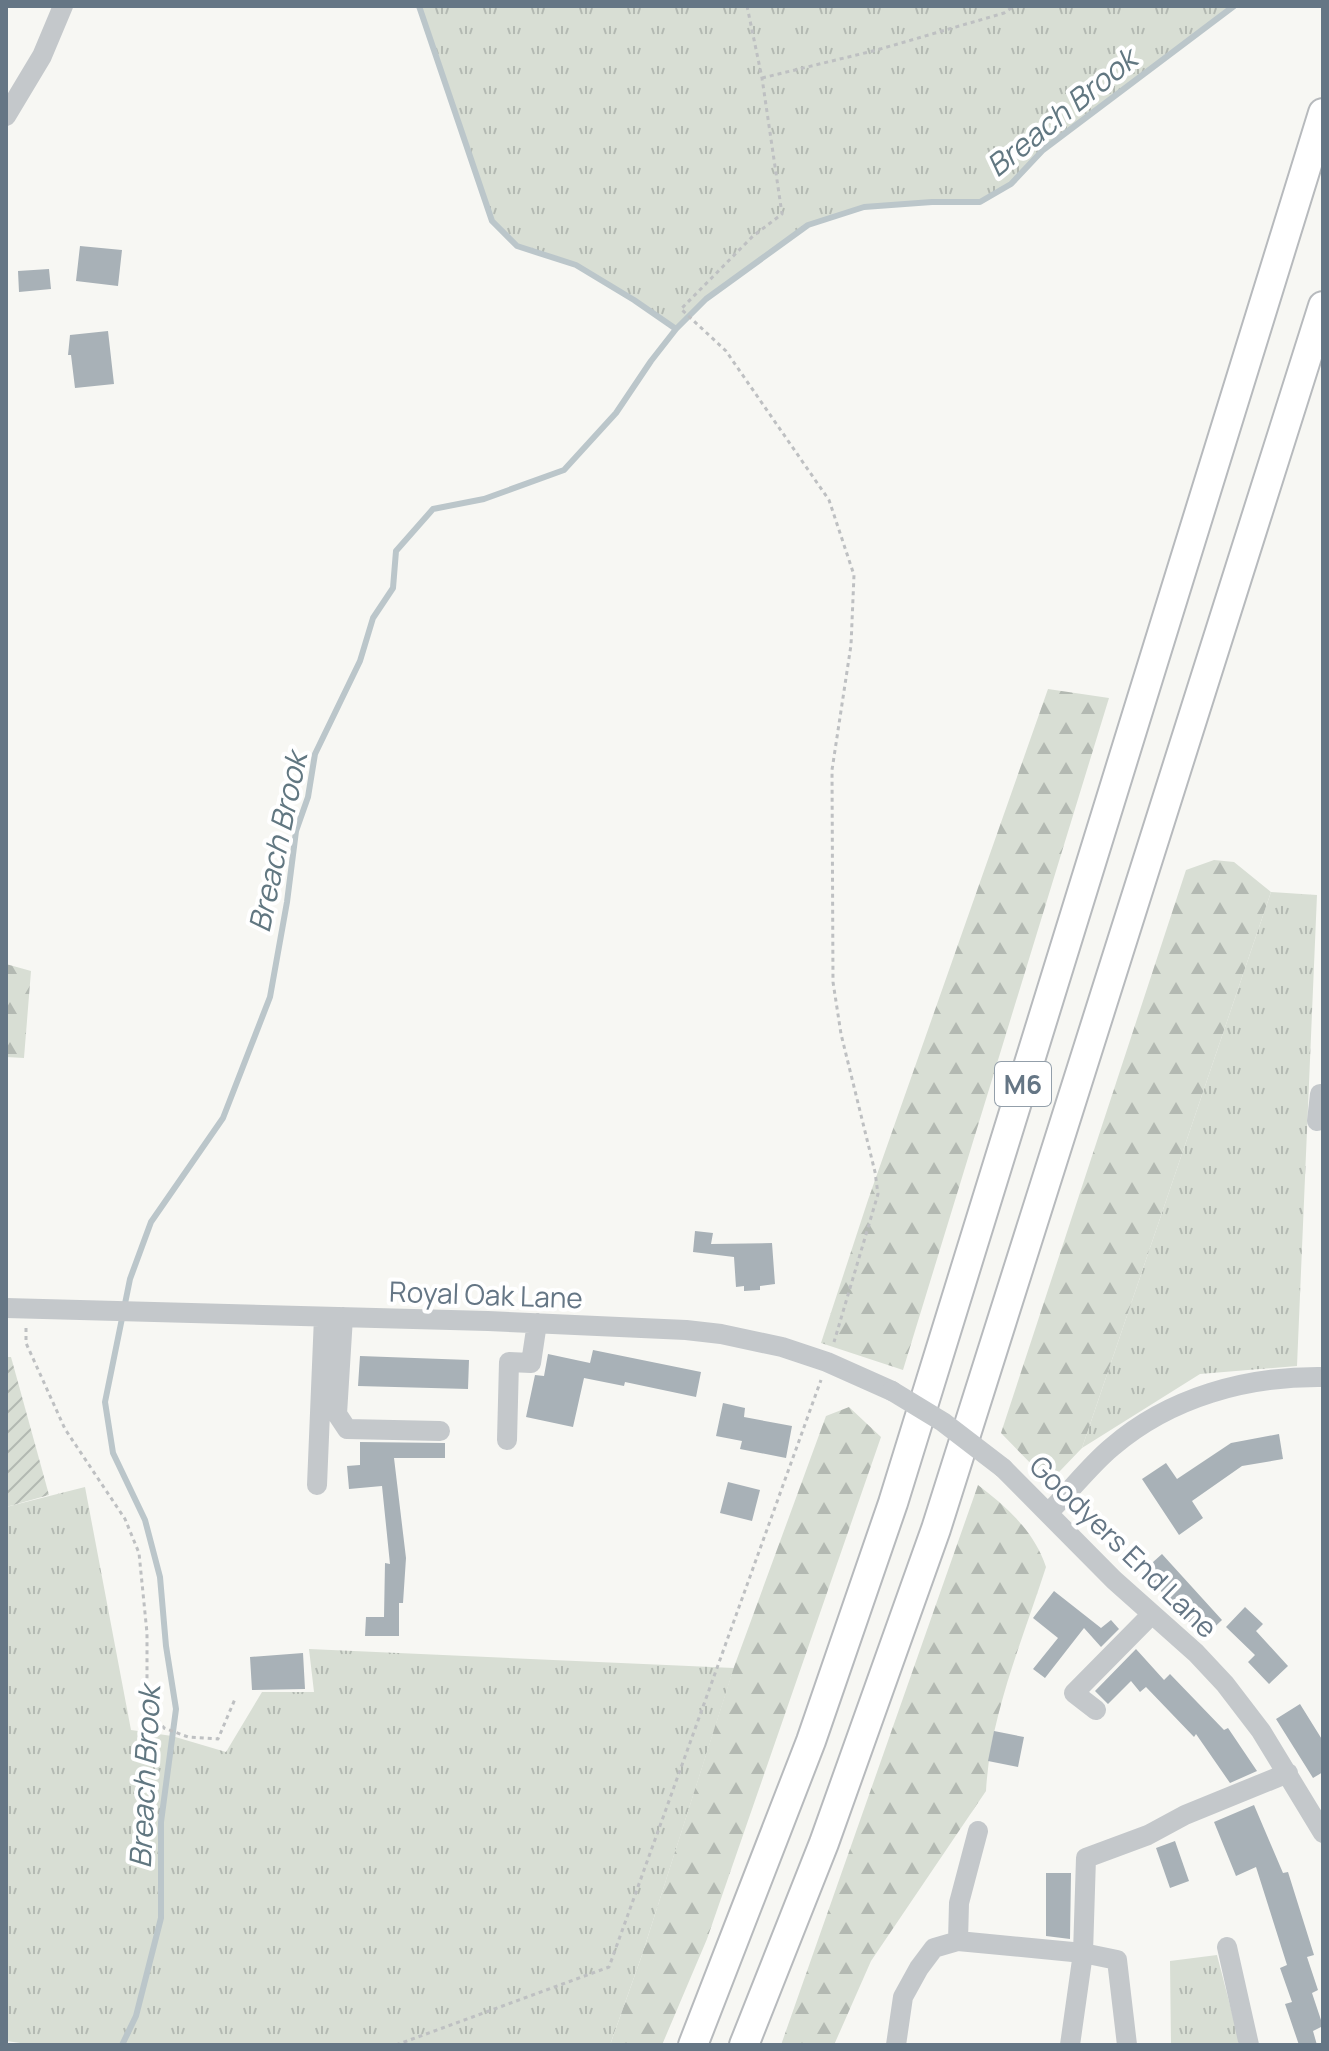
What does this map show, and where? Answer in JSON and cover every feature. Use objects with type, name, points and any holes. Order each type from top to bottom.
[{"type":"highway","name":"M6","points":[[693,2045],[811,1741],[893,1503],[1323,113]]},
{"type":"highway","name":"M6","points":[[744,2045],[824,1843],[936,1529],[1323,306]]},
{"type":"street","points":[[6,116],[42,56],[63,6]]},
{"type":"street","points":[[1317,1121],[1320,1094],[1323,1094]]},
{"type":"street","name":"Royal Oak Lane","points":[[16,1308],[644,1327],[721,1334],[782,1347],[827,1362]]},
{"type":"street","points":[[334,1317],[337,1414],[347,1429],[440,1431]]},
{"type":"street","points":[[317,1485],[334,1317]]},
{"type":"street","points":[[507,1440],[509,1362],[531,1363],[537,1323]]},
{"type":"street","name":"Goodyers End Lane","points":[[827,1362],[892,1391],[943,1422],[1003,1468],[1114,1580],[1225,1684],[1261,1731],[1323,1833]]},
{"type":"street","points":[[1048,1513],[1109,1449],[1138,1426],[1178,1404],[1238,1386],[1279,1379],[1323,1377]]},
{"type":"street","points":[[1096,1710],[1074,1693],[1152,1614]]},
{"type":"street","points":[[1070,2045],[1083,1953],[1086,1858],[1148,1835],[1185,1815],[1288,1773]]},
{"type":"street","points":[[958,1941],[959,1903],[978,1831]]},
{"type":"street","points":[[896,2045],[903,1997],[919,1968],[934,1948],[958,1941],[1083,1953],[1117,1960],[1127,2045]]},
{"type":"street","points":[[1227,1947],[1249,2045]]},
{"type":"path","points":[[396,2045],[609,1967],[827,1362],[878,1194],[841,1034],[833,982],[832,770],[851,645],[854,575],[829,500],[726,351],[681,309],[753,236],[782,214],[762,78],[747,6]]},
{"type":"path","points":[[762,78],[877,50],[1004,13],[1014,6]]},
{"type":"path","points":[[16,1308],[26,1343],[65,1429],[125,1519],[139,1553],[147,1633],[147,1693],[151,1711],[164,1728],[188,1737],[218,1739],[235,1699]]},
{"type":"green space","points":[[419,6],[1234,6],[1043,150],[1011,184],[980,202],[864,207],[808,225],[706,299],[676,329],[576,265],[517,246],[492,221]]},
{"type":"green space","points":[[1048,689],[1109,698],[903,1370],[821,1343],[868,1200]]},
{"type":"green space","points":[[1214,860],[1234,862],[1271,892],[1082,1448],[1059,1472],[1040,1473],[1001,1433],[1186,870]]},
{"type":"green space","points":[[1271,892],[1317,895],[1297,1366],[1200,1374],[1082,1448]]},
{"type":"green space","points":[[6,964],[31,971],[24,1058],[6,1057]]},
{"type":"green space","points":[[6,1357],[11,1357],[49,1495],[6,1507]]},
{"type":"green space","points":[[849,1407],[881,1437],[707,1939],[662,2045],[610,2045],[734,1667],[826,1416]]},
{"type":"green space","points":[[978,1485],[1019,1521],[1035,1542],[1046,1567],[1001,1706],[986,1791],[871,1961],[834,2045],[781,2045]]},
{"type":"green space","points":[[85,1487],[131,1730],[172,1736],[226,1752],[262,1692],[314,1692],[309,1649],[734,1668],[610,2045],[35,2045],[6,2041],[6,1507]]},
{"type":"green space","points":[[1217,1955],[1238,2045],[1171,2045],[1170,1961]]},
{"type":"building","points":[[80,246],[122,250],[118,286],[76,281]]},
{"type":"building","points":[[49,269],[51,289],[19,292],[18,271]]},
{"type":"building","points":[[108,331],[114,384],[75,388],[71,355],[68,355],[70,335]]},
{"type":"building","points":[[695,1231],[713,1233],[711,1244],[772,1243],[775,1284],[760,1286],[760,1290],[744,1291],[744,1286],[736,1287],[734,1257],[693,1252]]},
{"type":"building","points":[[593,1350],[701,1372],[696,1397],[625,1382],[624,1386],[584,1378],[573,1427],[526,1417],[535,1375],[544,1376],[548,1354],[590,1363]]},
{"type":"building","points":[[360,1356],[469,1360],[468,1389],[358,1386]]},
{"type":"building","points":[[723,1403],[745,1408],[744,1417],[792,1426],[786,1458],[740,1449],[742,1441],[716,1436]]},
{"type":"building","points":[[1279,1434],[1283,1459],[1242,1466],[1192,1501],[1203,1518],[1179,1535],[1142,1479],[1166,1463],[1177,1479],[1231,1443]]},
{"type":"building","points":[[360,1442],[445,1443],[445,1458],[394,1458],[406,1558],[403,1603],[399,1603],[399,1636],[365,1636],[366,1617],[384,1617],[385,1563],[390,1564],[382,1486],[349,1489],[347,1466],[360,1465]]},
{"type":"building","points":[[728,1482],[760,1490],[752,1521],[720,1513]]},
{"type":"building","points":[[1162,1554],[1222,1620],[1203,1638],[1143,1571]]},
{"type":"building","points":[[1054,1591],[1101,1628],[1111,1620],[1119,1629],[1101,1647],[1084,1628],[1045,1678],[1033,1669],[1058,1638],[1033,1618]]},
{"type":"building","points":[[1245,1607],[1263,1624],[1256,1631],[1288,1666],[1269,1684],[1248,1662],[1255,1655],[1226,1627]]},
{"type":"building","points":[[1136,1649],[1164,1680],[1170,1674],[1224,1730],[1228,1728],[1257,1771],[1230,1783],[1196,1734],[1194,1737],[1146,1687],[1140,1692],[1131,1681],[1108,1704],[1095,1691]]},
{"type":"building","points":[[303,1653],[305,1689],[252,1690],[250,1657]]},
{"type":"building","points":[[1300,1704],[1323,1741],[1323,1772],[1313,1778],[1276,1719]]},
{"type":"building","points":[[994,1731],[1024,1737],[1018,1767],[988,1761]]},
{"type":"building","points":[[1254,1805],[1283,1873],[1288,1872],[1314,1955],[1307,1957],[1318,1990],[1312,1993],[1323,2026],[1313,2031],[1317,2045],[1299,2045],[1285,2004],[1292,2002],[1280,1968],[1287,1965],[1256,1867],[1236,1876],[1214,1822]]},
{"type":"building","points":[[1175,1841],[1189,1881],[1170,1888],[1156,1848]]},
{"type":"building","points":[[1046,1873],[1071,1873],[1070,1939],[1046,1936]]},
{"type":"waterway","points":[[419,6],[492,221],[517,246],[576,265],[676,329]]},
{"type":"waterway","name":"Breach Brook","points":[[122,2045],[136,2016],[161,1918],[161,1822],[176,1709],[160,1577],[145,1520],[113,1453],[105,1402],[130,1279],[151,1222],[223,1118],[270,997],[296,831],[308,797],[315,754],[360,661],[373,618],[393,588],[396,551],[433,509],[484,499],[564,470],[616,413],[676,329],[706,299],[808,225],[864,207],[980,202],[1011,184],[1043,150],[1234,6]]}]
